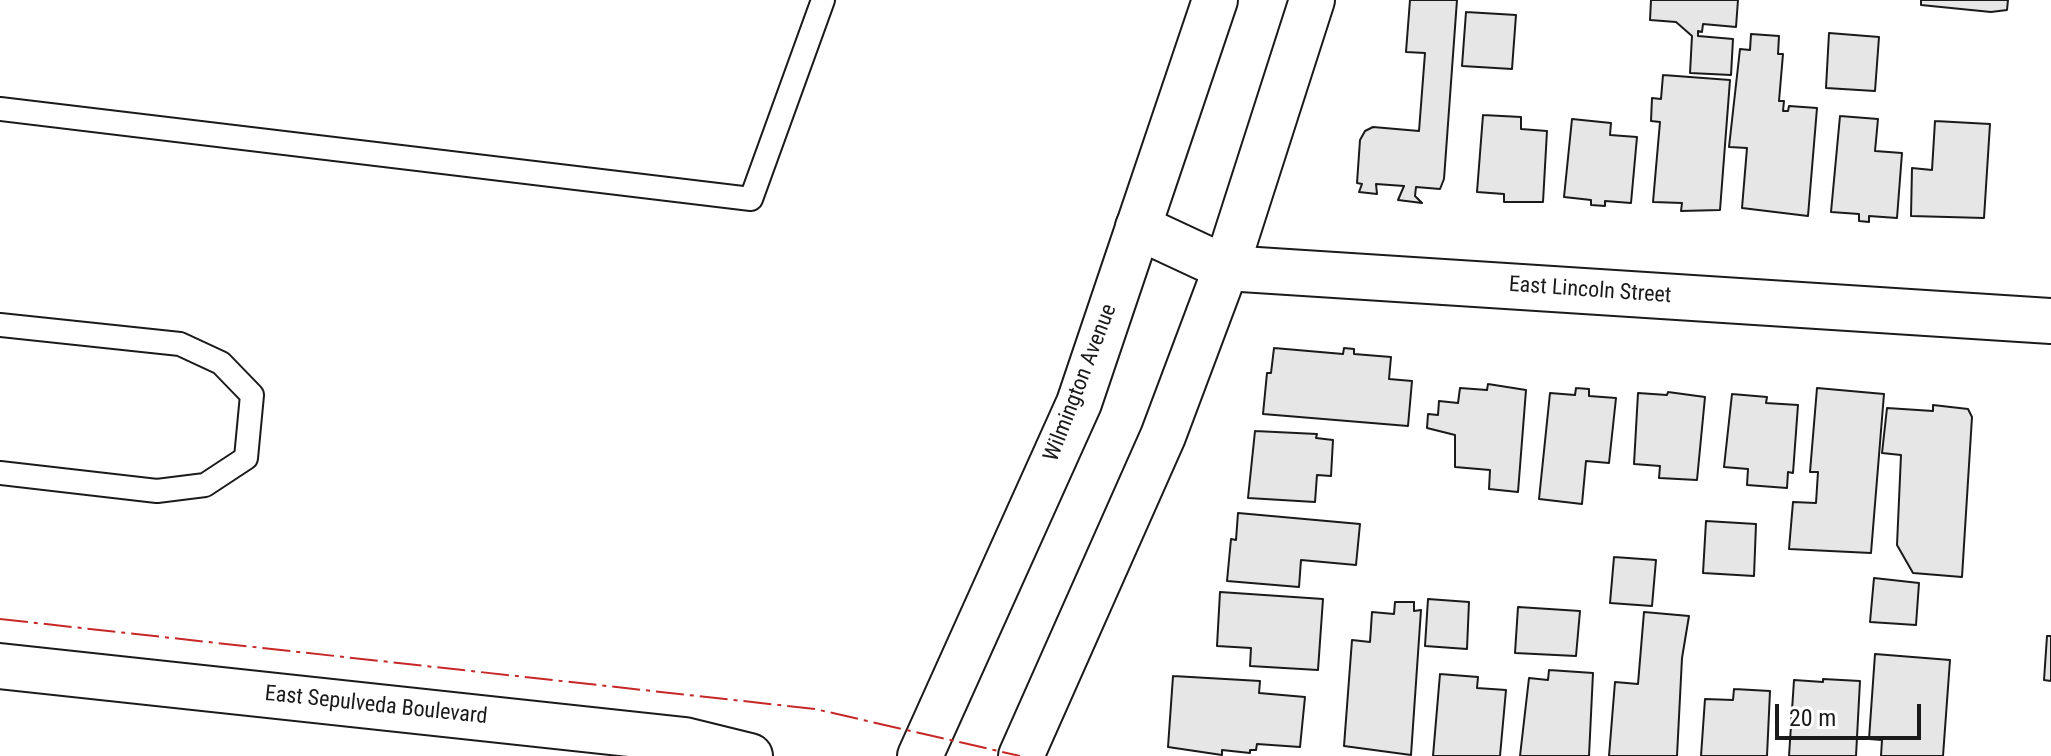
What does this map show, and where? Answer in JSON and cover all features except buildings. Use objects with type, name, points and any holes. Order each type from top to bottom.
[{"type":"main road","name":"Wilmington Avenue","points":[[920,756],[1079,403],[1215,0]]},
{"type":"main road","points":[[1021,756],[1163,436],[1226,268],[1312,0]]},
{"type":"main road","name":"East Lincoln Street","points":[[1138,227],[1226,268],[2051,321]]},
{"type":"main road","name":"East Sepulveda Boulevard","points":[[0,666],[685,740],[750,756]]},
{"type":"lane","points":[[0,109],[751,199],[823,0]]},
{"type":"lane","points":[[0,325],[180,344],[221,363],[252,395],[246,458],[205,485],[157,491],[0,473]]},
{"type":"power","points":[[0,619],[815,709],[1020,756]]}]
